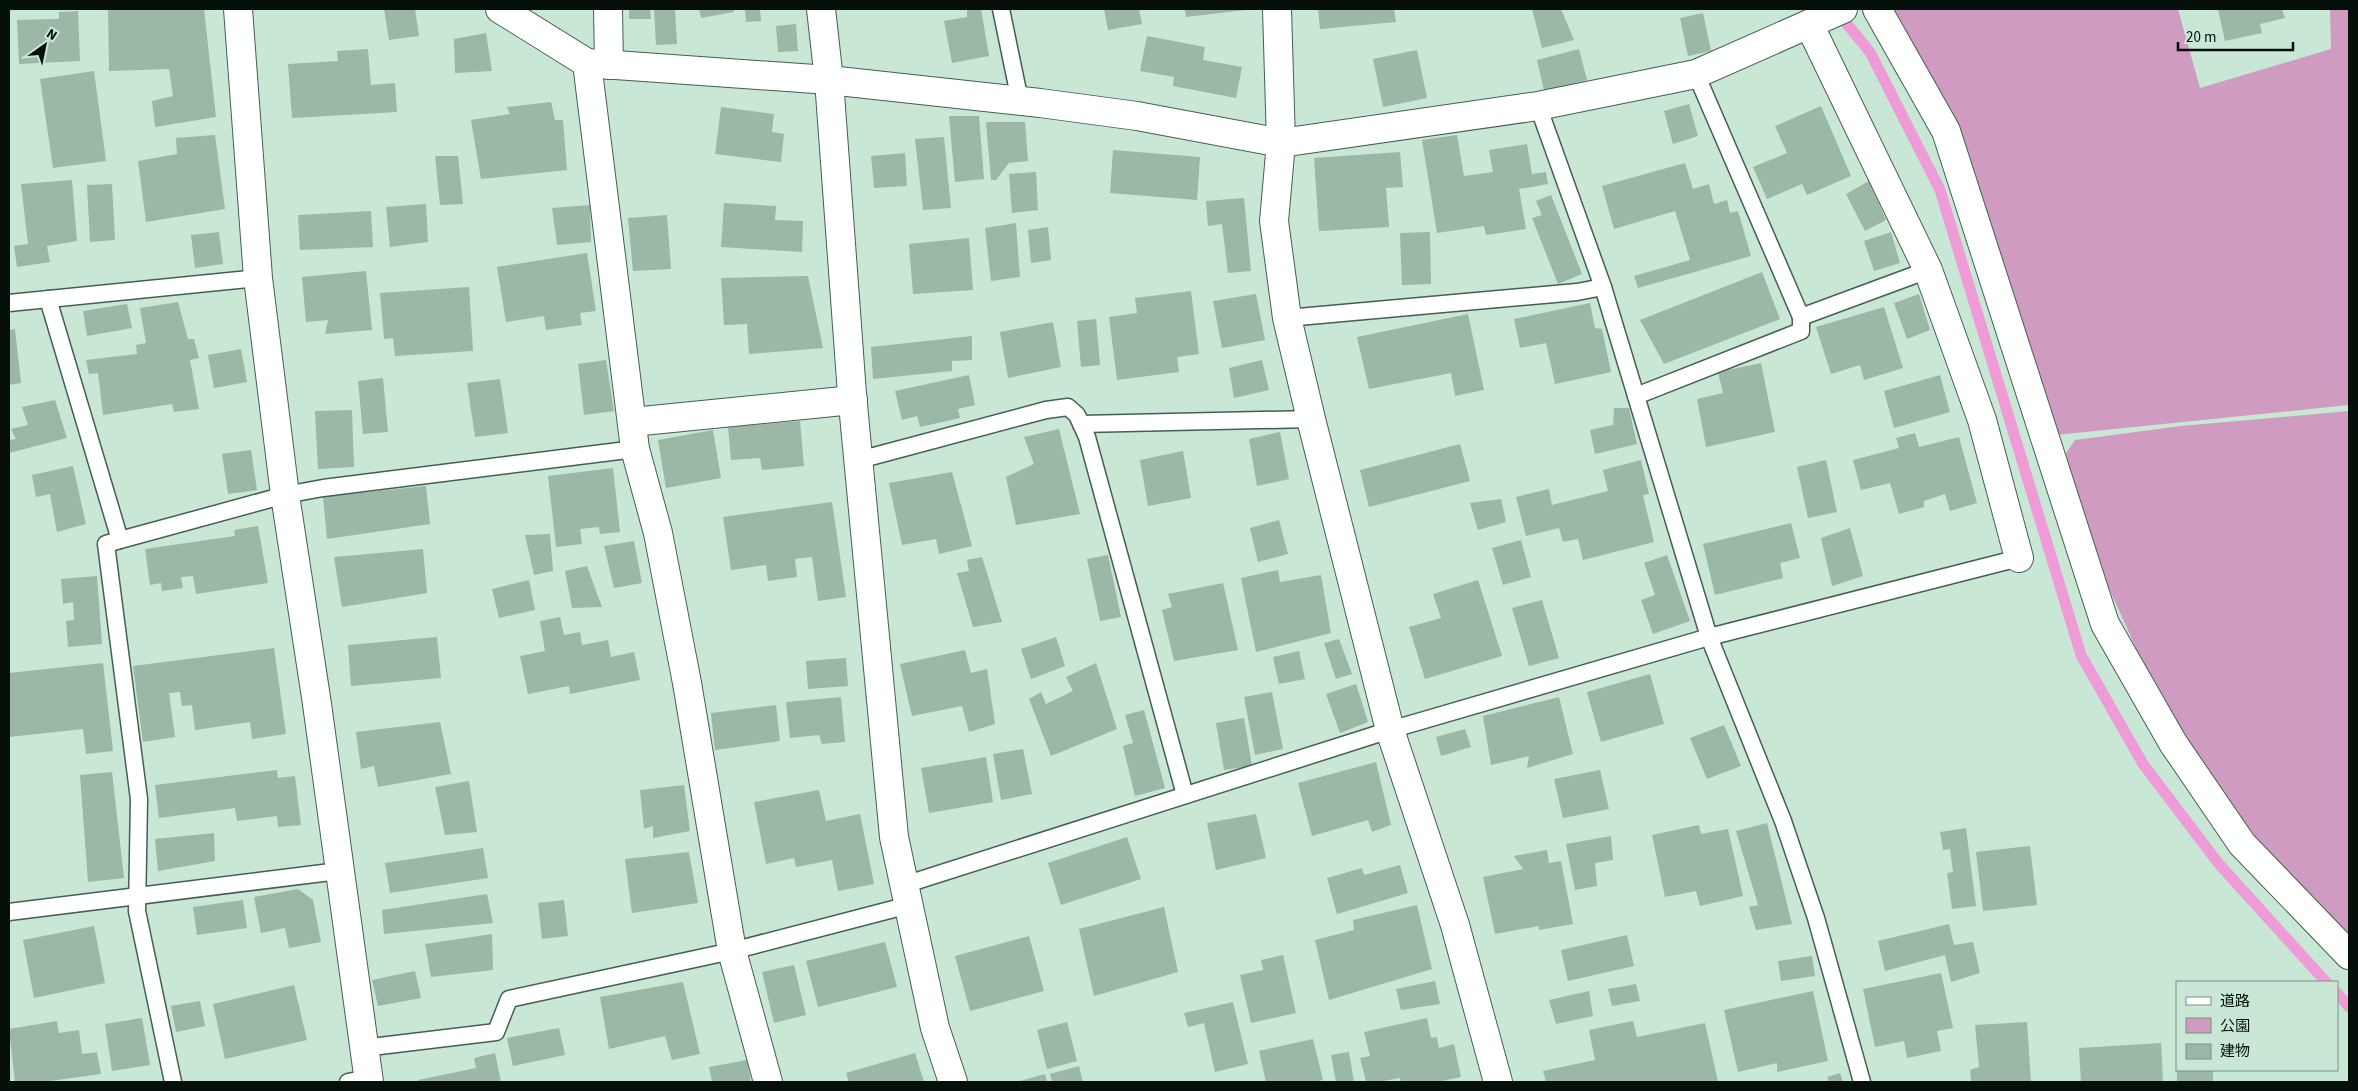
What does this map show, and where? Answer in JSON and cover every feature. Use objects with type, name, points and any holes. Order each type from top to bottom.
[{"type":"street","points":[[238,9],[258,278],[285,496],[317,704],[363,1048],[362,1081]]},
{"type":"street","points":[[500,9],[598,64],[829,80],[1020,101],[1137,116],[1281,143],[1538,106],[1696,74],[1843,9]]},
{"type":"street","points":[[608,9],[598,64],[635,449],[660,542],[687,683],[732,952],[768,1082]]},
{"type":"street","points":[[821,9],[829,80],[853,400],[894,837],[935,1028],[953,1082]]},
{"type":"street","points":[[1277,9],[1281,143],[1274,221],[1288,318],[1311,419],[1390,730],[1455,925],[1498,1082]]},
{"type":"street","points":[[1877,9],[1946,131],[2105,624],[2172,743],[2242,844],[2349,955]]},
{"type":"street","points":[[1809,24],[1928,270],[1982,420],[2019,558]]},
{"type":"street","points":[[632,422],[853,400]]},
{"type":"lane","points":[[1001,9],[1020,101]]},
{"type":"lane","points":[[1636,396],[1801,330],[1801,316],[1696,74]]},
{"type":"lane","points":[[1538,106],[1604,287],[1709,637],[1786,830],[1816,918],[1862,1082]]},
{"type":"lane","points":[[1801,316],[1928,270]]},
{"type":"lane","points":[[9,303],[258,278]]},
{"type":"lane","points":[[1288,318],[1576,292],[1604,287]]},
{"type":"lane","points":[[48,299],[120,540]]},
{"type":"lane","points":[[859,460],[1046,410],[1068,407],[1078,415],[1087,437],[1185,795]]},
{"type":"lane","points":[[1081,424],[1311,419]]},
{"type":"lane","points":[[174,1082],[137,911],[139,799],[106,544],[285,496],[324,488],[635,449]]},
{"type":"lane","points":[[363,1048],[496,1032],[509,999],[732,952],[906,895],[1185,795],[1390,730],[1709,637],[2019,558]]},
{"type":"lane","points":[[9,912],[339,871]]},
{"type":"green space","points":[[1892,9],[2178,9],[2200,88],[2331,49],[2330,9],[2349,9],[2349,405],[2056,435]]},
{"type":"green space","points":[[2349,411],[2349,952],[2192,771],[2092,551],[2066,453],[2075,440],[2181,426]]},
{"type":"building","points":[[108,9],[204,9],[216,117],[155,127],[152,101],[173,96],[169,69],[109,71]]},
{"type":"building","points":[[384,9],[415,9],[419,36],[389,40]]},
{"type":"building","points":[[629,9],[650,9],[651,19],[629,19]]},
{"type":"building","points":[[654,9],[675,9],[677,44],[656,45]]},
{"type":"building","points":[[699,9],[734,9],[734,12],[701,18]]},
{"type":"building","points":[[745,9],[760,9],[761,21],[746,22]]},
{"type":"building","points":[[967,9],[981,9],[989,56],[952,63],[944,21],[967,17]]},
{"type":"building","points":[[1104,9],[1139,9],[1142,24],[1108,30]]},
{"type":"building","points":[[1185,9],[1246,9],[1246,10],[1186,17]]},
{"type":"building","points":[[1318,9],[1394,9],[1396,22],[1320,29]]},
{"type":"building","points":[[1532,9],[1561,9],[1574,40],[1542,48]]},
{"type":"building","points":[[2218,9],[2282,9],[2285,18],[2260,24],[2262,33],[2225,41]]},
{"type":"building","points":[[78,11],[80,61],[19,64],[17,20],[59,19],[59,12]]},
{"type":"building","points":[[1703,13],[1711,51],[1688,56],[1680,18]]},
{"type":"building","points":[[796,24],[798,51],[778,52],[776,26]]},
{"type":"building","points":[[486,33],[492,71],[455,73],[454,39]]},
{"type":"building","points":[[1147,36],[1205,47],[1203,60],[1242,67],[1236,98],[1173,86],[1174,77],[1140,71]]},
{"type":"building","points":[[368,49],[371,85],[395,83],[397,112],[292,118],[288,64],[338,61],[337,51]]},
{"type":"building","points":[[1579,49],[1587,80],[1544,91],[1537,60]]},
{"type":"building","points":[[1417,50],[1427,98],[1383,107],[1373,59]]},
{"type":"building","points":[[94,71],[106,161],[53,168],[40,79]]},
{"type":"building","points":[[551,102],[555,120],[563,120],[567,170],[481,179],[471,120],[510,114],[507,107]]},
{"type":"building","points":[[1689,104],[1698,136],[1673,144],[1664,111]]},
{"type":"building","points":[[1821,106],[1851,176],[1807,195],[1802,184],[1767,199],[1753,167],[1787,153],[1775,126]]},
{"type":"building","points":[[721,107],[774,114],[772,132],[784,134],[781,162],[715,154]]},
{"type":"building","points":[[949,116],[979,116],[984,179],[955,182]]},
{"type":"building","points":[[986,122],[1025,122],[1028,161],[1009,163],[996,180],[991,180]]},
{"type":"building","points":[[215,135],[225,209],[146,222],[138,161],[177,154],[176,138]]},
{"type":"building","points":[[1457,135],[1464,176],[1493,172],[1489,150],[1527,144],[1532,174],[1546,172],[1548,184],[1519,189],[1526,229],[1486,235],[1484,226],[1437,233],[1422,140]]},
{"type":"building","points":[[944,137],[951,208],[923,210],[915,139]]},
{"type":"building","points":[[1113,150],[1200,157],[1197,200],[1110,193]]},
{"type":"building","points":[[1400,152],[1403,187],[1386,188],[1389,227],[1319,231],[1314,158]]},
{"type":"building","points":[[905,153],[907,186],[874,188],[871,156]]},
{"type":"building","points":[[435,156],[458,156],[463,204],[440,205]]},
{"type":"building","points":[[1685,163],[1693,189],[1709,184],[1714,204],[1727,200],[1730,213],[1738,211],[1751,256],[1638,288],[1634,276],[1690,260],[1675,211],[1614,229],[1602,186]]},
{"type":"building","points":[[1036,172],[1038,210],[1012,213],[1009,174]]},
{"type":"building","points":[[72,180],[77,241],[47,246],[50,262],[17,267],[14,246],[28,244],[21,184]]},
{"type":"building","points":[[1869,181],[1886,220],[1865,231],[1846,194]]},
{"type":"building","points":[[112,184],[115,240],[90,242],[87,185]]},
{"type":"building","points":[[1551,195],[1582,274],[1558,284],[1532,218],[1542,215],[1536,201]]},
{"type":"building","points":[[1244,198],[1251,271],[1228,273],[1222,224],[1208,226],[1206,201]]},
{"type":"building","points":[[724,203],[776,206],[775,220],[803,221],[802,252],[721,247]]},
{"type":"building","points":[[426,204],[428,242],[390,247],[386,207]]},
{"type":"building","points":[[590,205],[591,242],[557,245],[552,208]]},
{"type":"building","points":[[371,211],[373,247],[300,250],[298,215]]},
{"type":"building","points":[[667,215],[671,269],[633,271],[628,218]]},
{"type":"building","points":[[1016,223],[1020,277],[991,281],[985,228]]},
{"type":"building","points":[[1048,227],[1051,260],[1031,263],[1028,230]]},
{"type":"building","points":[[219,232],[223,264],[195,268],[191,235]]},
{"type":"building","points":[[1430,232],[1431,284],[1402,285],[1400,233]]},
{"type":"building","points":[[1891,232],[1900,263],[1874,271],[1864,241]]},
{"type":"building","points":[[969,238],[973,290],[913,294],[909,244]]},
{"type":"building","points":[[587,253],[596,311],[580,313],[582,325],[546,330],[544,316],[506,322],[497,267]]},
{"type":"building","points":[[366,271],[372,330],[325,334],[328,320],[306,322],[302,277]]},
{"type":"building","points":[[1762,272],[1780,319],[1664,364],[1640,320]]},
{"type":"building","points":[[808,276],[823,348],[749,354],[747,324],[724,325],[721,278]]},
{"type":"building","points":[[469,287],[473,351],[395,356],[393,338],[384,339],[380,293]]},
{"type":"building","points":[[1191,291],[1199,354],[1177,357],[1179,372],[1117,380],[1109,317],[1137,313],[1135,298]]},
{"type":"building","points":[[1256,294],[1265,340],[1222,348],[1213,301]]},
{"type":"building","points":[[1919,294],[1930,330],[1907,339],[1894,303]]},
{"type":"building","points":[[178,302],[188,339],[194,339],[199,358],[190,360],[199,409],[174,412],[172,404],[103,415],[98,373],[89,374],[86,360],[137,354],[136,345],[146,343],[140,308]]},
{"type":"building","points":[[1590,303],[1595,328],[1602,329],[1611,372],[1555,384],[1546,343],[1520,348],[1514,319]]},
{"type":"building","points":[[127,304],[132,328],[87,336],[83,311]]},
{"type":"building","points":[[1884,307],[1903,368],[1864,380],[1860,365],[1831,374],[1816,327]]},
{"type":"building","points":[[1468,314],[1484,390],[1455,396],[1451,373],[1369,389],[1357,337]]},
{"type":"building","points":[[1096,319],[1100,365],[1081,367],[1077,321]]},
{"type":"building","points":[[1053,322],[1061,367],[1008,378],[1000,332]]},
{"type":"building","points":[[15,329],[21,383],[9,385],[9,330]]},
{"type":"building","points":[[972,336],[972,360],[952,361],[952,371],[873,379],[871,347]]},
{"type":"building","points":[[241,349],[247,382],[214,388],[208,355]]},
{"type":"building","points":[[606,360],[614,411],[584,415],[578,364]]},
{"type":"building","points":[[1262,360],[1269,390],[1234,398],[1229,368]]},
{"type":"building","points":[[1761,363],[1775,432],[1706,447],[1697,399],[1723,393],[1718,372]]},
{"type":"building","points":[[969,375],[975,405],[958,409],[960,418],[920,427],[917,416],[902,420],[895,391]]},
{"type":"building","points":[[1940,375],[1950,412],[1894,428],[1884,391]]},
{"type":"building","points":[[383,378],[388,432],[363,434],[358,381]]},
{"type":"building","points":[[500,379],[508,433],[475,437],[467,383]]},
{"type":"building","points":[[55,400],[67,438],[9,453],[9,440],[16,439],[11,429],[28,425],[22,407]]},
{"type":"building","points":[[1614,408],[1629,408],[1637,444],[1595,454],[1590,430],[1613,425]]},
{"type":"building","points":[[352,410],[354,467],[318,469],[315,411]]},
{"type":"building","points":[[800,421],[804,466],[762,470],[760,458],[731,460],[728,427]]},
{"type":"building","points":[[1059,429],[1080,514],[1016,525],[1006,477],[1034,464],[1024,437]]},
{"type":"building","points":[[713,430],[721,478],[666,488],[658,440]]},
{"type":"building","points":[[1280,432],[1289,479],[1257,486],[1249,439]]},
{"type":"building","points":[[1915,433],[1919,447],[1959,437],[1977,503],[1950,511],[1945,494],[1924,501],[1924,507],[1899,514],[1890,483],[1861,490],[1853,460],[1899,448],[1896,438]]},
{"type":"building","points":[[1460,444],[1470,481],[1369,507],[1360,470]]},
{"type":"building","points":[[251,450],[257,490],[228,494],[222,454]]},
{"type":"building","points":[[1183,451],[1191,498],[1148,506],[1140,460]]},
{"type":"building","points":[[1641,460],[1649,494],[1643,495],[1654,542],[1583,560],[1578,539],[1563,542],[1559,528],[1526,536],[1516,497],[1549,489],[1552,505],[1608,491],[1603,470]]},
{"type":"building","points":[[1826,460],[1837,512],[1808,518],[1797,467]]},
{"type":"building","points":[[73,466],[86,524],[57,532],[50,494],[36,497],[32,475]]},
{"type":"building","points":[[613,468],[620,532],[600,534],[599,527],[580,529],[582,544],[556,547],[548,476]]},
{"type":"building","points":[[952,472],[972,546],[939,554],[936,539],[902,545],[889,483]]},
{"type":"building","points":[[426,486],[430,524],[327,539],[323,497]]},
{"type":"building","points":[[1501,499],[1506,522],[1478,530],[1470,503]]},
{"type":"building","points":[[832,502],[846,597],[818,601],[812,557],[795,559],[797,577],[768,581],[766,565],[731,570],[723,517]]},
{"type":"building","points":[[1279,520],[1288,554],[1258,562],[1250,528]]},
{"type":"building","points":[[1791,523],[1800,558],[1780,563],[1783,578],[1715,595],[1703,544]]},
{"type":"building","points":[[258,526],[268,583],[196,594],[193,576],[181,577],[183,588],[162,591],[161,583],[150,585],[145,549],[235,536],[234,530]]},
{"type":"building","points":[[1850,528],[1863,576],[1832,586],[1821,538]]},
{"type":"building","points":[[550,534],[553,571],[534,575],[525,535]]},
{"type":"building","points":[[1521,540],[1531,577],[1503,585],[1492,548]]},
{"type":"building","points":[[634,541],[642,583],[614,588],[604,546]]},
{"type":"building","points":[[423,549],[427,593],[342,607],[334,557]]},
{"type":"building","points":[[1108,555],[1121,617],[1100,621],[1087,559]]},
{"type":"building","points":[[1667,555],[1690,621],[1653,634],[1641,600],[1655,595],[1644,563]]},
{"type":"building","points":[[982,557],[1002,622],[973,627],[957,573],[969,571],[967,560]]},
{"type":"building","points":[[587,566],[602,607],[572,608],[565,571]]},
{"type":"building","points":[[1278,570],[1280,582],[1321,575],[1331,633],[1256,652],[1241,578]]},
{"type":"building","points":[[97,576],[102,644],[68,647],[66,621],[74,620],[73,602],[63,604],[61,579]]},
{"type":"building","points":[[529,580],[535,610],[499,618],[492,589]]},
{"type":"building","points":[[1478,580],[1502,656],[1425,679],[1409,627],[1441,618],[1433,594]]},
{"type":"building","points":[[1223,583],[1238,650],[1174,661],[1162,610],[1172,607],[1168,594]]},
{"type":"building","points":[[1542,600],[1559,658],[1529,666],[1512,608]]},
{"type":"building","points":[[560,617],[564,635],[580,632],[582,645],[608,640],[611,657],[634,652],[640,680],[570,694],[569,686],[528,694],[520,656],[545,651],[540,621]]},
{"type":"building","points":[[437,637],[441,678],[351,686],[348,645]]},
{"type":"building","points":[[1056,637],[1065,666],[1031,679],[1021,649]]},
{"type":"building","points":[[1339,639],[1352,674],[1336,679],[1324,643]]},
{"type":"building","points":[[274,648],[286,734],[252,739],[250,722],[195,730],[192,705],[182,706],[180,692],[169,693],[175,737],[143,742],[133,666]]},
{"type":"building","points":[[965,650],[971,673],[987,669],[995,724],[969,732],[962,706],[912,716],[900,664]]},
{"type":"building","points":[[1299,651],[1305,679],[1279,684],[1273,657]]},
{"type":"building","points":[[846,658],[848,686],[808,689],[806,661]]},
{"type":"building","points":[[103,663],[113,751],[86,754],[83,729],[9,737],[9,673]]},
{"type":"building","points":[[1096,663],[1117,729],[1051,756],[1029,699],[1041,692],[1046,704],[1073,691],[1066,677]]},
{"type":"building","points":[[1650,674],[1664,724],[1601,742],[1587,692]]},
{"type":"building","points":[[1356,684],[1368,722],[1340,733],[1326,694]]},
{"type":"building","points":[[1272,692],[1283,749],[1255,755],[1244,697]]},
{"type":"building","points":[[841,697],[845,742],[822,744],[819,735],[790,738],[786,702]]},
{"type":"building","points":[[1559,697],[1573,754],[1527,768],[1529,756],[1491,765],[1483,716]]},
{"type":"building","points":[[776,705],[780,741],[715,750],[711,713]]},
{"type":"building","points":[[1144,710],[1165,788],[1135,796],[1123,746],[1133,743],[1125,715]]},
{"type":"building","points":[[1244,718],[1252,766],[1224,770],[1216,723]]},
{"type":"building","points":[[440,722],[451,774],[378,787],[374,766],[361,769],[356,732]]},
{"type":"building","points":[[1724,725],[1741,766],[1707,779],[1690,738]]},
{"type":"building","points":[[1465,729],[1471,747],[1441,756],[1436,737]]},
{"type":"building","points":[[1023,749],[1032,794],[1001,800],[993,754]]},
{"type":"building","points":[[986,757],[993,802],[929,813],[921,768]]},
{"type":"building","points":[[1376,762],[1391,825],[1372,832],[1368,820],[1312,836],[1298,783]]},
{"type":"building","points":[[277,770],[278,778],[295,776],[301,825],[278,827],[277,816],[237,821],[235,808],[159,818],[155,785]]},
{"type":"building","points":[[1600,770],[1609,809],[1563,818],[1554,779]]},
{"type":"building","points":[[112,772],[124,878],[88,882],[80,775]]},
{"type":"building","points":[[469,781],[477,832],[445,835],[435,787]]},
{"type":"building","points":[[684,785],[690,831],[653,838],[653,826],[644,829],[640,790]]},
{"type":"building","points":[[819,790],[826,821],[860,814],[874,884],[838,891],[832,860],[796,867],[794,858],[766,864],[754,802]]},
{"type":"building","points":[[1256,814],[1266,858],[1216,870],[1207,823]]},
{"type":"building","points":[[1767,823],[1792,924],[1756,930],[1749,907],[1758,905],[1736,831]]},
{"type":"building","points":[[1699,825],[1701,834],[1728,829],[1743,896],[1700,906],[1696,891],[1665,897],[1652,835]]},
{"type":"building","points":[[1966,828],[1976,906],[1952,909],[1947,873],[1953,872],[1950,849],[1943,850],[1940,832]]},
{"type":"building","points":[[214,833],[215,861],[158,871],[155,839]]},
{"type":"building","points":[[1611,836],[1613,860],[1595,863],[1597,886],[1575,890],[1566,844]]},
{"type":"building","points":[[1127,837],[1141,879],[1061,905],[1048,863]]},
{"type":"building","points":[[2030,846],[2037,905],[1983,911],[1976,852]]},
{"type":"building","points":[[483,848],[488,878],[390,893],[385,863]]},
{"type":"building","points":[[1547,850],[1549,863],[1561,861],[1573,924],[1539,930],[1539,926],[1495,934],[1483,877],[1523,869],[1514,856]]},
{"type":"building","points":[[689,852],[698,903],[632,913],[625,859]]},
{"type":"building","points":[[1400,865],[1408,893],[1337,914],[1327,878],[1362,868],[1364,875]]},
{"type":"building","points":[[298,889],[313,900],[321,942],[289,948],[285,928],[261,933],[254,897]]},
{"type":"building","points":[[487,894],[493,923],[384,934],[382,910]]},
{"type":"building","points":[[243,900],[247,928],[197,935],[193,907]]},
{"type":"building","points":[[564,900],[568,936],[542,939],[538,903]]},
{"type":"building","points":[[1417,905],[1432,969],[1329,1000],[1315,940],[1354,930],[1353,920]]},
{"type":"building","points":[[1164,907],[1178,972],[1094,996],[1079,929]]},
{"type":"building","points":[[1949,924],[1954,945],[1973,942],[1980,973],[1951,982],[1945,955],[1885,971],[1878,941]]},
{"type":"building","points":[[94,926],[105,983],[34,998],[23,940]]},
{"type":"building","points":[[492,934],[493,970],[431,977],[425,944]]},
{"type":"building","points":[[1627,935],[1634,966],[1568,981],[1561,950]]},
{"type":"building","points":[[1029,936],[1044,991],[970,1011],[955,956]]},
{"type":"building","points":[[885,942],[897,987],[818,1007],[806,961]]},
{"type":"building","points":[[1283,955],[1296,1013],[1251,1023],[1240,975],[1263,970],[1261,960]]},
{"type":"building","points":[[1812,956],[1815,976],[1781,981],[1778,961]]},
{"type":"building","points":[[794,965],[806,1015],[774,1023],[762,972]]},
{"type":"building","points":[[415,971],[421,998],[378,1006],[372,980]]},
{"type":"building","points":[[1941,973],[1953,1028],[1937,1031],[1941,1051],[1907,1058],[1904,1041],[1875,1047],[1863,989]]},
{"type":"building","points":[[1435,981],[1440,1004],[1401,1010],[1396,989]]},
{"type":"building","points":[[683,982],[700,1054],[672,1060],[665,1036],[609,1049],[600,997]]},
{"type":"building","points":[[1636,984],[1640,1001],[1612,1006],[1608,989]]},
{"type":"building","points":[[294,985],[307,1040],[225,1059],[213,1004]]},
{"type":"building","points":[[1589,991],[1593,1016],[1556,1024],[1549,1000]]},
{"type":"building","points":[[1813,991],[1828,1061],[1777,1072],[1777,1063],[1738,1072],[1724,1010]]},
{"type":"building","points":[[200,1001],[205,1026],[176,1032],[171,1006]]},
{"type":"building","points":[[1233,1002],[1248,1064],[1215,1072],[1204,1023],[1188,1027],[1184,1013]]},
{"type":"building","points":[[142,1018],[150,1065],[112,1071],[105,1024]]},
{"type":"building","points":[[1427,1018],[1431,1038],[1437,1037],[1439,1048],[1454,1044],[1461,1077],[1438,1082],[1401,1082],[1400,1078],[1366,1082],[1360,1058],[1370,1056],[1364,1032]]},
{"type":"building","points":[[57,1021],[59,1033],[79,1030],[82,1054],[97,1052],[101,1074],[43,1082],[15,1082],[9,1029]]},
{"type":"building","points":[[1633,1021],[1637,1037],[1705,1023],[1718,1082],[1546,1082],[1543,1071],[1595,1060],[1589,1030]]},
{"type":"building","points":[[1067,1022],[1077,1061],[1047,1069],[1037,1030]]},
{"type":"building","points":[[2027,1022],[2031,1082],[1971,1082],[1970,1070],[1979,1067],[1975,1025]]},
{"type":"building","points":[[559,1028],[565,1055],[513,1066],[507,1038]]},
{"type":"building","points":[[1313,1039],[1323,1080],[1313,1082],[1266,1082],[1259,1051]]},
{"type":"building","points":[[2161,1043],[2163,1082],[2081,1082],[2079,1048]]},
{"type":"building","points":[[1349,1052],[1354,1082],[1336,1082],[1331,1055]]},
{"type":"building","points":[[495,1053],[501,1082],[418,1082],[418,1080],[476,1068],[474,1058]]},
{"type":"building","points":[[915,1053],[924,1082],[849,1082],[846,1073]]},
{"type":"building","points":[[747,1060],[751,1082],[712,1082],[709,1067]]},
{"type":"building","points":[[1079,1066],[1083,1082],[1052,1082],[1050,1074]]},
{"type":"building","points":[[2177,1071],[2213,1071],[2213,1082],[2177,1082]]},
{"type":"building","points":[[1840,1073],[1843,1082],[1829,1082],[1827,1077]]},
{"type":"building","points":[[1045,1074],[1047,1082],[1016,1082]]},
{"type":"waterway","points":[[1837,12],[1870,52],[1940,190],[2081,655],[2143,764],[2219,864],[2325,981]]},
{"type":"waterway","points":[[2338,994],[2349,1007]]}]
